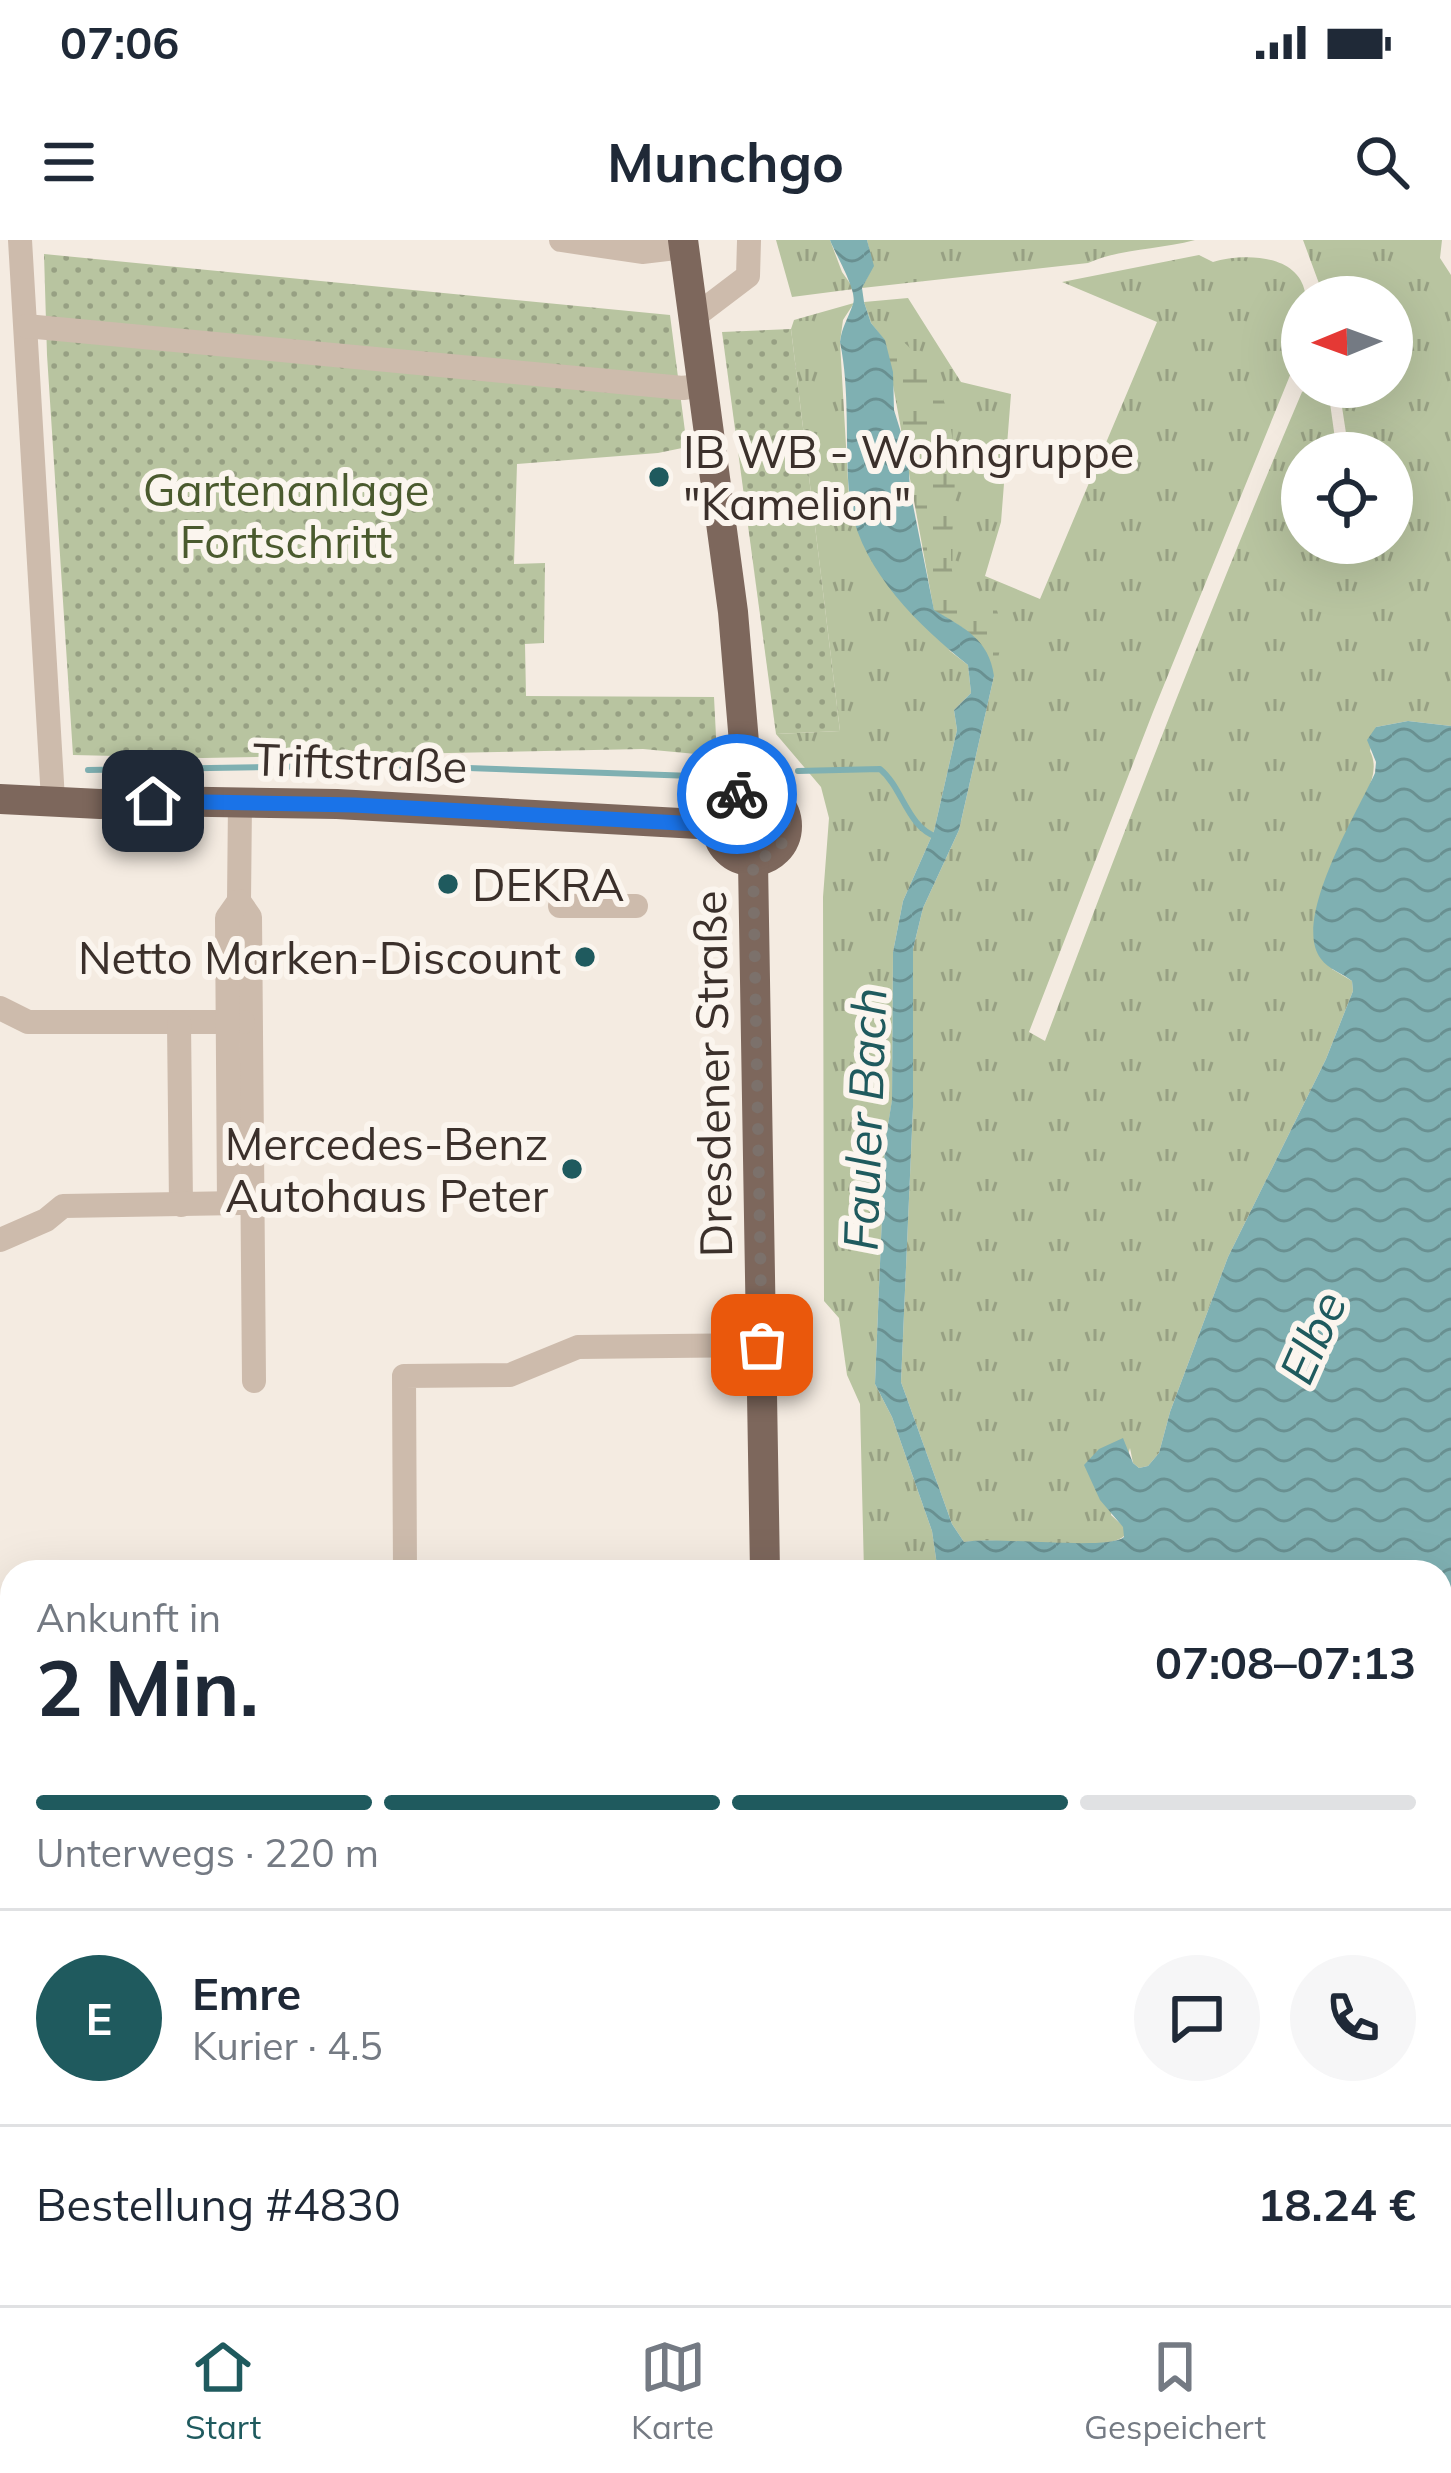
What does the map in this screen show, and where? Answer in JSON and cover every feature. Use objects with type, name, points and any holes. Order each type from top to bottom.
[{"type":"main road","points":[[683,244],[733,612],[748,790]]},
{"type":"main road","points":[[748,790],[775,799],[787,824],[778,850],[753,862],[727,851],[716,825],[722,806],[748,790]]},
{"type":"main road","name":"Triftstraße","points":[[0,799],[96,804],[239,802],[716,825]]},
{"type":"main road","name":"Dresdener Straße","points":[[753,862],[765,1560]]},
{"type":"street","points":[[20,240],[53,800]]},
{"type":"street","points":[[561,240],[642,252],[683,244]]},
{"type":"street","points":[[694,316],[748,276],[749,241]]},
{"type":"street","points":[[26,326],[683,388],[704,386]]},
{"type":"street","points":[[239,802],[239,901],[227,918],[240,1022],[242,1203],[254,1381]]},
{"type":"street","points":[[560,906],[636,906]]},
{"type":"street","points":[[0,1008],[28,1022],[240,1022]]},
{"type":"street","points":[[178,1023],[181,1205]]},
{"type":"street","points":[[0,1240],[46,1220],[63,1206],[242,1203]]},
{"type":"street","points":[[405,1560],[404,1376],[510,1375],[578,1346],[762,1345]]},
{"type":"green space","points":[[776,240],[830,240],[854,289],[792,297]]},
{"type":"green space","points":[[867,240],[1195,240],[1088,263],[862,288],[873,266]]},
{"type":"green space","points":[[1303,240],[1442,240],[1440,258],[1451,275],[1451,726],[1408,721],[1376,727],[1370,751],[1374,769],[1346,854],[1332,969],[1352,981],[1353,991],[1326,1059],[1228,1257],[1159,1453],[1148,1466],[1139,1468],[1130,1448],[1111,1515],[1124,1527],[1124,1536],[1096,1544],[964,1542],[952,1524],[901,1382],[913,1107],[913,949],[923,908],[959,830],[994,676],[963,627],[885,341],[871,323],[864,302],[908,298],[961,382],[1011,394],[1001,522],[985,576],[1040,599],[1157,322],[1062,282],[1199,255],[1213,262],[1266,259],[1297,276],[1281,276],[1281,398],[1029,1032],[1045,1041],[1281,442],[1281,564],[1413,564],[1413,432],[1346,432],[1342,408],[1413,408],[1413,276],[1316,276]]},
{"type":"green space","name":"Gartenanlage Fortschritt","points":[[44,254],[670,315],[687,447],[517,464],[514,564],[545,563],[544,643],[525,644],[526,696],[714,697],[717,756],[643,749],[203,758],[73,755]]},
{"type":"green space","points":[[854,303],[843,320],[840,342],[849,498],[950,651],[968,665],[971,693],[954,710],[957,730],[934,831],[903,901],[893,952],[892,1101],[885,1143],[875,1384],[892,1417],[932,1531],[936,1560],[864,1560],[860,1404],[847,1375],[839,1318],[824,1301],[823,897],[829,818],[821,787],[776,734],[840,731],[791,329],[794,320]]},
{"type":"green space","points":[[791,329],[840,731],[776,734],[722,332]]},
{"type":"green space","points":[[899,338],[931,374],[948,414],[954,458],[953,574],[960,597],[978,595],[993,601],[1001,638],[994,676],[981,644],[934,611],[885,341]]},
{"type":"green space","points":[[1295,408],[1331,408],[1334,432],[1285,432]]},
{"type":"green space","points":[[751,809],[764,814],[769,827],[764,840],[751,845],[738,840],[733,827],[738,814]]},
{"type":"water","name":"Elbe","points":[[830,240],[867,240],[874,266],[862,288],[864,302],[871,323],[885,340],[893,372],[894,410],[908,455],[910,490],[934,610],[981,644],[994,676],[959,830],[923,908],[913,949],[913,1107],[901,1382],[952,1524],[964,1542],[1097,1543],[1124,1537],[1123,1527],[1100,1500],[1084,1465],[1099,1449],[1123,1438],[1139,1468],[1148,1466],[1159,1453],[1228,1257],[1326,1059],[1353,991],[1352,981],[1321,959],[1314,942],[1314,920],[1330,867],[1375,773],[1367,740],[1376,727],[1408,721],[1451,726],[1451,1560],[936,1560],[932,1531],[892,1417],[875,1384],[885,1143],[892,1100],[893,952],[903,901],[934,831],[957,730],[954,710],[971,693],[968,665],[908,611],[875,567],[853,518],[840,342],[854,298]]},
{"type":"waterway","name":"Fauler Bach","points":[[88,770],[385,765],[693,776]]},
{"type":"waterway","name":"Fauler Bach","points":[[798,771],[880,769],[919,825],[937,837]]},
{"type":"way so far","points":[[737,794],[758,791],[775,799],[787,824],[778,850],[753,862],[762,1345]]},
{"type":"place","name":"IB WB - Wohngruppe \"Kamelion\"","points":[[659,477]]},
{"type":"place","name":"DEKRA","points":[[448,884]]},
{"type":"place","name":"Netto Marken-Discount","points":[[585,957]]},
{"type":"place","name":"Mercedes-Benz Autohaus Peter","points":[[572,1169]]},
{"type":"route","points":[[153,801],[354,805],[716,825],[722,806],[737,794]]}]
